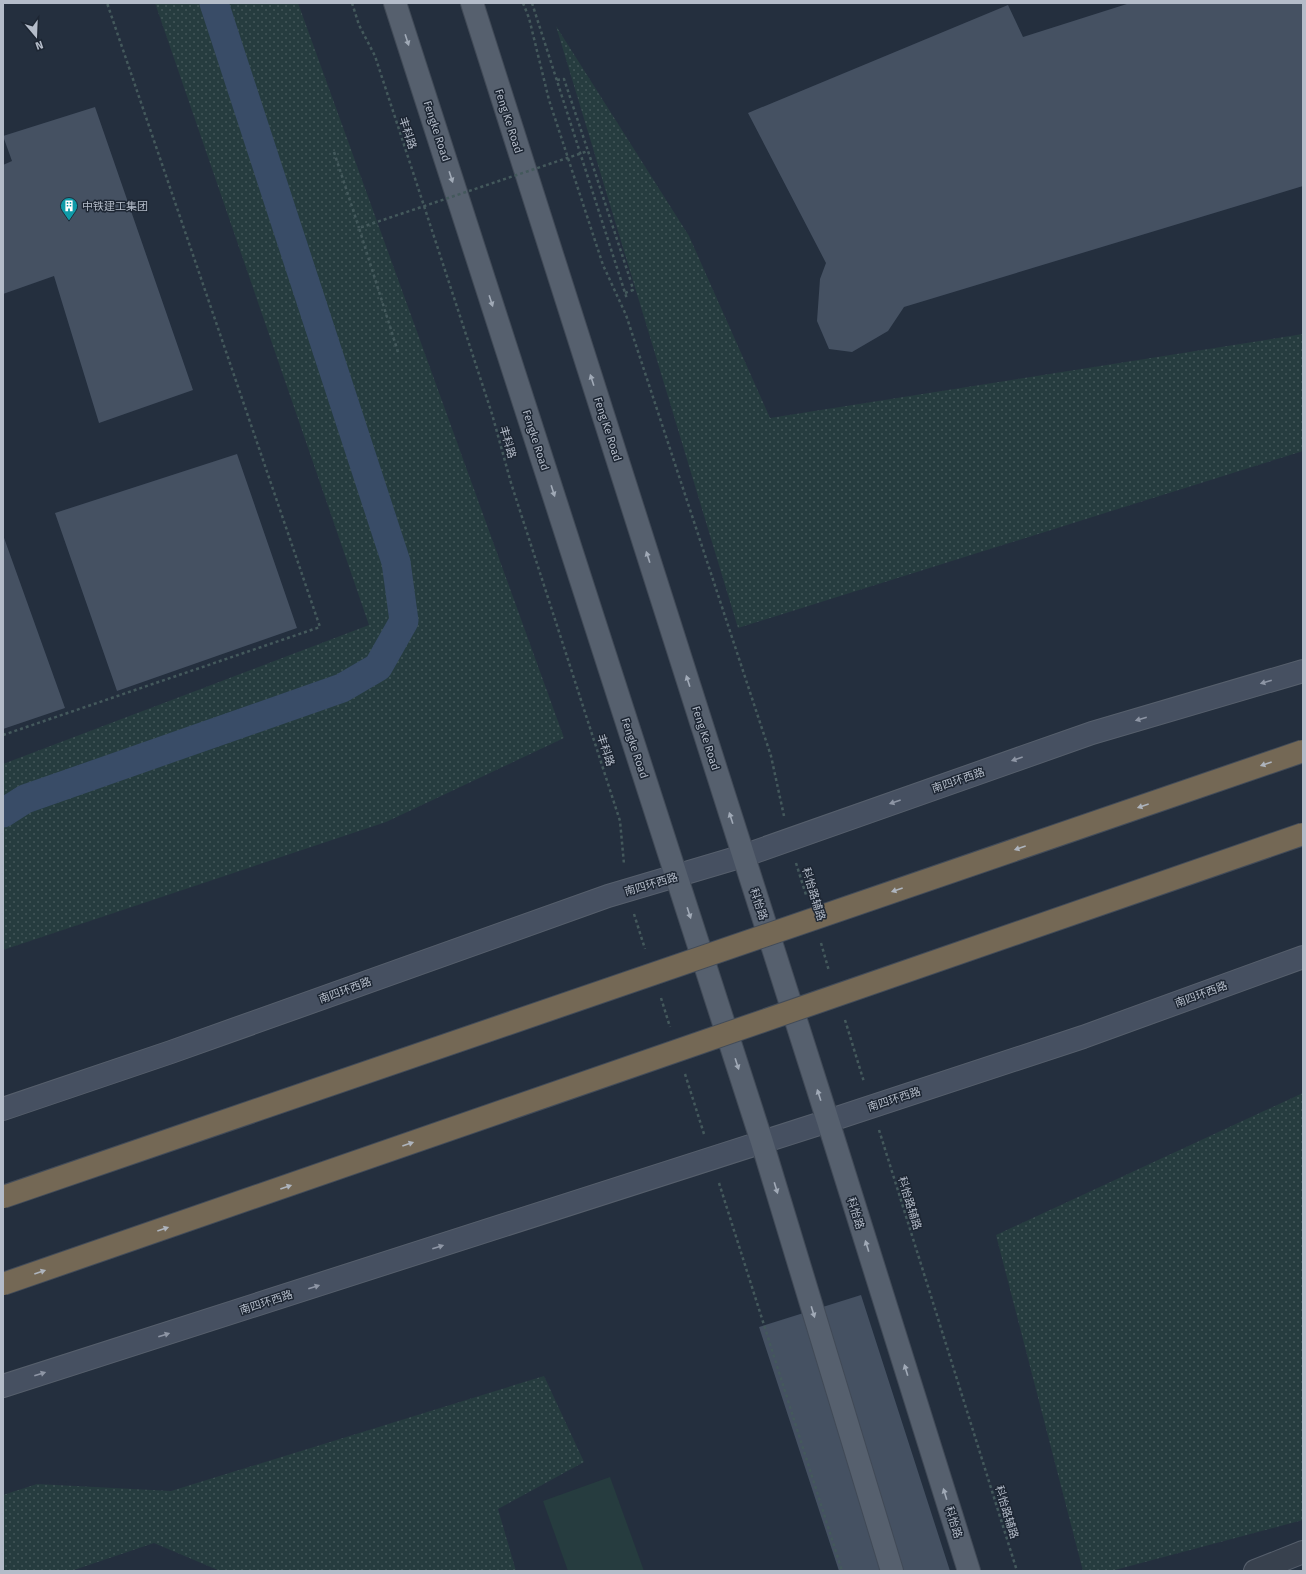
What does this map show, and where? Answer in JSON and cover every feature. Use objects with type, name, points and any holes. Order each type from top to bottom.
[{"type":"highway","points":[[3,1197],[1303,751]]},
{"type":"highway","points":[[3,1284],[1303,834]]},
{"type":"main road","name":"Fengke Road","points":[[395,3],[677,876]]},
{"type":"main road","name":"Feng Ke Road","points":[[472,3],[743,856]]},
{"type":"main road","name":"南四环西路","points":[[3,1109],[171,1052],[627,891],[743,856],[1092,733],[1303,671]]},
{"type":"main road","name":"科怡路","points":[[743,856],[969,1571]]},
{"type":"main road","points":[[677,876],[762,1142],[892,1571]]},
{"type":"main road","name":"南四环西路","points":[[3,1386],[828,1121],[1083,1037],[1303,957]]},
{"type":"street","points":[[1255,1571],[1303,1552]]},
{"type":"path","points":[[3,735],[320,627],[107,3]]},
{"type":"path","name":"丰科路","points":[[352,3],[359,25],[375,56],[380,71],[492,414],[511,483],[620,821],[627,891]]},
{"type":"path","points":[[523,3],[549,100],[603,265],[626,315],[771,756],[788,840]]},
{"type":"path","points":[[532,3],[627,299]]},
{"type":"path","points":[[556,80],[564,79],[631,282],[633,290],[625,292]]},
{"type":"path","points":[[359,228],[588,151]]},
{"type":"path","points":[[334,152],[398,352]]},
{"type":"path","name":"科怡路辅路","points":[[788,840],[807,900]]},
{"type":"path","points":[[627,891],[645,950]]},
{"type":"path","points":[[819,939],[831,977]]},
{"type":"path","points":[[660,995],[671,1032]]},
{"type":"path","name":"科怡路辅路","points":[[843,1015],[1017,1571]]},
{"type":"path","points":[[683,1069],[842,1571]]},
{"type":"green space","points":[[155,3],[298,3],[564,738],[386,822],[3,950],[3,764],[369,625]]},
{"type":"green space","points":[[556,26],[689,236],[770,418],[1303,334],[1303,451],[738,628]]},
{"type":"green space","points":[[1303,1093],[1303,1520],[1111,1571],[1083,1571],[996,1235]]},
{"type":"green space","points":[[544,1376],[584,1462],[498,1509],[516,1571],[220,1571],[154,1543],[71,1571],[3,1571],[3,1495],[37,1484],[171,1491]]},
{"type":"green space","points":[[610,1477],[644,1571],[568,1571],[543,1501]]},
{"type":"building","points":[[1130,3],[1303,3],[1303,186],[904,307],[888,331],[852,352],[829,349],[817,321],[820,279],[826,263],[748,113],[1008,5],[1023,37]]},
{"type":"building","name":"中铁建工集团","points":[[95,107],[193,390],[99,423],[54,276],[3,294],[3,165],[12,161],[3,136]]},
{"type":"building","points":[[237,454],[297,628],[117,691],[55,513]]},
{"type":"building","points":[[3,535],[65,708],[3,729]]},
{"type":"building","points":[[861,1295],[950,1571],[839,1571],[759,1327]]},
{"type":"waterway","points":[[3,813],[25,799],[342,688],[378,667],[404,621],[396,562],[214,3]]},
{"type":"place","name":"中铁建工集团","points":[[69,221]]}]
